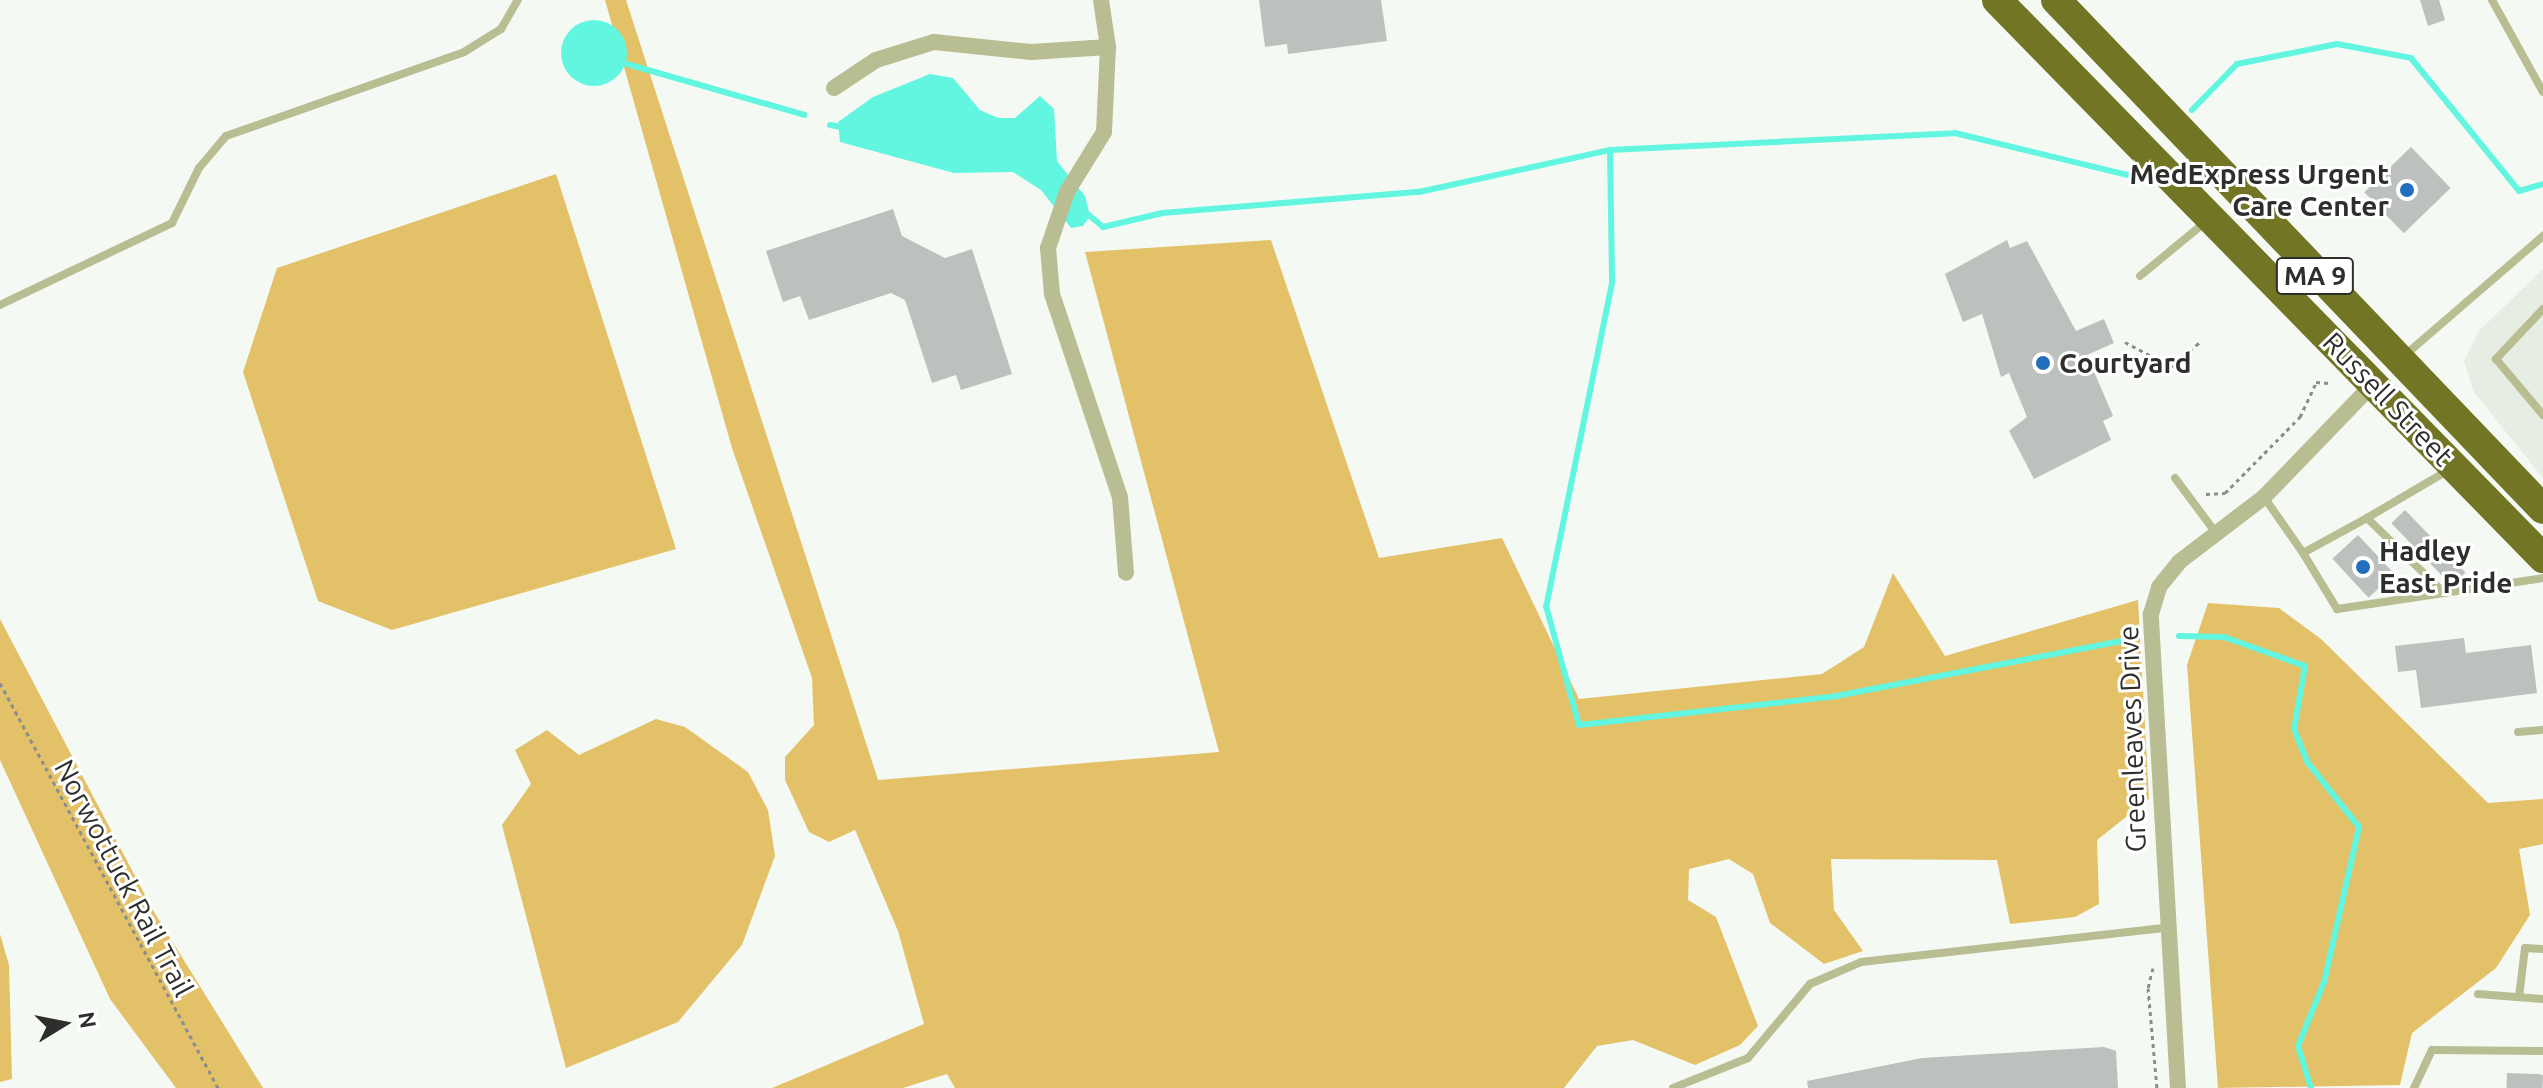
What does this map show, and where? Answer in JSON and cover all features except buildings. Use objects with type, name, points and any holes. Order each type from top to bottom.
[{"type":"highway","name":"Russell Street","points":[[1997,0],[2214,215],[2384,374],[2543,509]]},
{"type":"highway","name":"Russell Street","points":[[2056,0],[2384,374],[2455,467],[2543,558]]},
{"type":"street","points":[[1101,0],[1108,47],[1109,113],[1087,163],[1054,223],[1048,248],[1052,294],[1120,497],[1126,573]]},
{"type":"street","points":[[834,88],[876,60],[934,42],[1031,52],[1108,47]]},
{"type":"street","name":"Greenleaves Drive","points":[[2178,1088],[2166,928],[2151,614],[2159,587],[2216,533],[2264,497],[2384,374]]},
{"type":"lane","points":[[0,305],[172,223],[199,168],[226,136],[464,52],[501,29],[518,0]]},
{"type":"lane","points":[[2492,0],[2543,92]]},
{"type":"lane","points":[[2140,276],[2214,215]]},
{"type":"lane","points":[[2384,374],[2543,236]]},
{"type":"lane","points":[[2543,309],[2496,359],[2543,415]]},
{"type":"lane","points":[[2303,553],[2455,467]]},
{"type":"lane","points":[[2175,478],[2216,533]]},
{"type":"lane","points":[[2264,497],[2337,609],[2543,578]]},
{"type":"lane","points":[[2367,518],[2444,593]]},
{"type":"lane","points":[[2518,732],[2543,730]]},
{"type":"lane","points":[[1677,1086],[1748,1058],[1810,984],[1861,962],[2166,928]]},
{"type":"lane","points":[[2519,997],[2525,948],[2543,949]]},
{"type":"lane","points":[[2478,994],[2543,999]]},
{"type":"lane","points":[[2414,1088],[2432,1050],[2543,1051]]},
{"type":"path","points":[[2125,342],[2172,367],[2201,341]]},
{"type":"path","points":[[2198,487],[2213,497],[2225,493],[2300,417],[2316,382],[2329,383]]},
{"type":"path","name":"Norwottuck Rail Trail","points":[[0,683],[218,1088]]},
{"type":"path","points":[[2157,1088],[2148,988],[2150,971],[2168,963]]},
{"type":"shaded area","points":[[605,0],[626,0],[878,780],[1219,752],[1085,252],[1271,240],[1379,558],[1502,538],[1579,699],[1822,674],[1864,647],[1893,573],[1945,656],[2138,600],[2149,799],[2097,840],[2099,904],[2075,917],[2010,924],[1997,860],[1831,859],[1834,910],[1863,951],[1824,964],[1770,923],[1753,874],[1729,859],[1689,869],[1688,900],[1716,917],[1758,1026],[1740,1045],[1695,1065],[1633,1040],[1597,1046],[1564,1088],[955,1088],[947,1074],[903,1088],[772,1088],[924,1024],[898,931],[855,830],[829,842],[809,832],[785,780],[785,757],[814,725],[812,678],[732,448]]},
{"type":"shaded area","points":[[594,20],[607,23],[617,30],[624,40],[627,53],[624,66],[617,76],[607,83],[594,86],[581,83],[571,76],[564,66],[561,53],[564,40],[571,30],[581,23]]},
{"type":"shaded area","points":[[930,74],[953,78],[980,110],[998,118],[1015,118],[1040,96],[1054,109],[1057,161],[1085,196],[1090,216],[1083,226],[1071,228],[1041,190],[1013,172],[954,173],[840,142],[838,122],[873,97]]},
{"type":"shaded area","points":[[556,174],[676,549],[392,630],[318,601],[243,372],[277,268]]},
{"type":"shaded area","points":[[2543,269],[2543,478],[2474,392],[2464,361],[2478,332]]},
{"type":"shaded area","points":[[2208,603],[2279,608],[2321,639],[2488,803],[2543,799],[2543,844],[2519,849],[2530,915],[2496,968],[2412,1033],[2400,1085],[2218,1088],[2187,665]]},
{"type":"shaded area","points":[[0,619],[154,912],[263,1088],[176,1088],[110,999],[0,760]]},
{"type":"shaded area","points":[[656,719],[685,727],[748,772],[768,810],[775,856],[742,945],[678,1022],[566,1068],[502,825],[531,784],[515,750],[547,730],[579,755]]},
{"type":"shaded area","points":[[0,934],[9,965],[12,1079],[0,1082]]},
{"type":"waterway","points":[[2192,110],[2237,64],[2337,44],[2411,58],[2519,191],[2543,184]]},
{"type":"waterway","points":[[620,62],[805,115]]},
{"type":"waterway","points":[[830,125],[846,128]]},
{"type":"waterway","points":[[1084,211],[1103,227],[1162,213],[1419,192],[1610,150],[1955,133],[2127,175]]},
{"type":"waterway","points":[[1610,150],[1612,283],[1546,606],[1579,725],[1836,696],[2131,639]]},
{"type":"waterway","points":[[2179,636],[2224,637],[2305,666],[2294,729],[2308,763],[2359,827],[2324,982],[2298,1046],[2311,1088]]},
{"type":"place","name":"MedExpress Urgent Care Center","points":[[2407,190]]},
{"type":"place","name":"Courtyard","points":[[2043,363]]},
{"type":"place","name":"Hadley East Pride","points":[[2363,567]]}]
